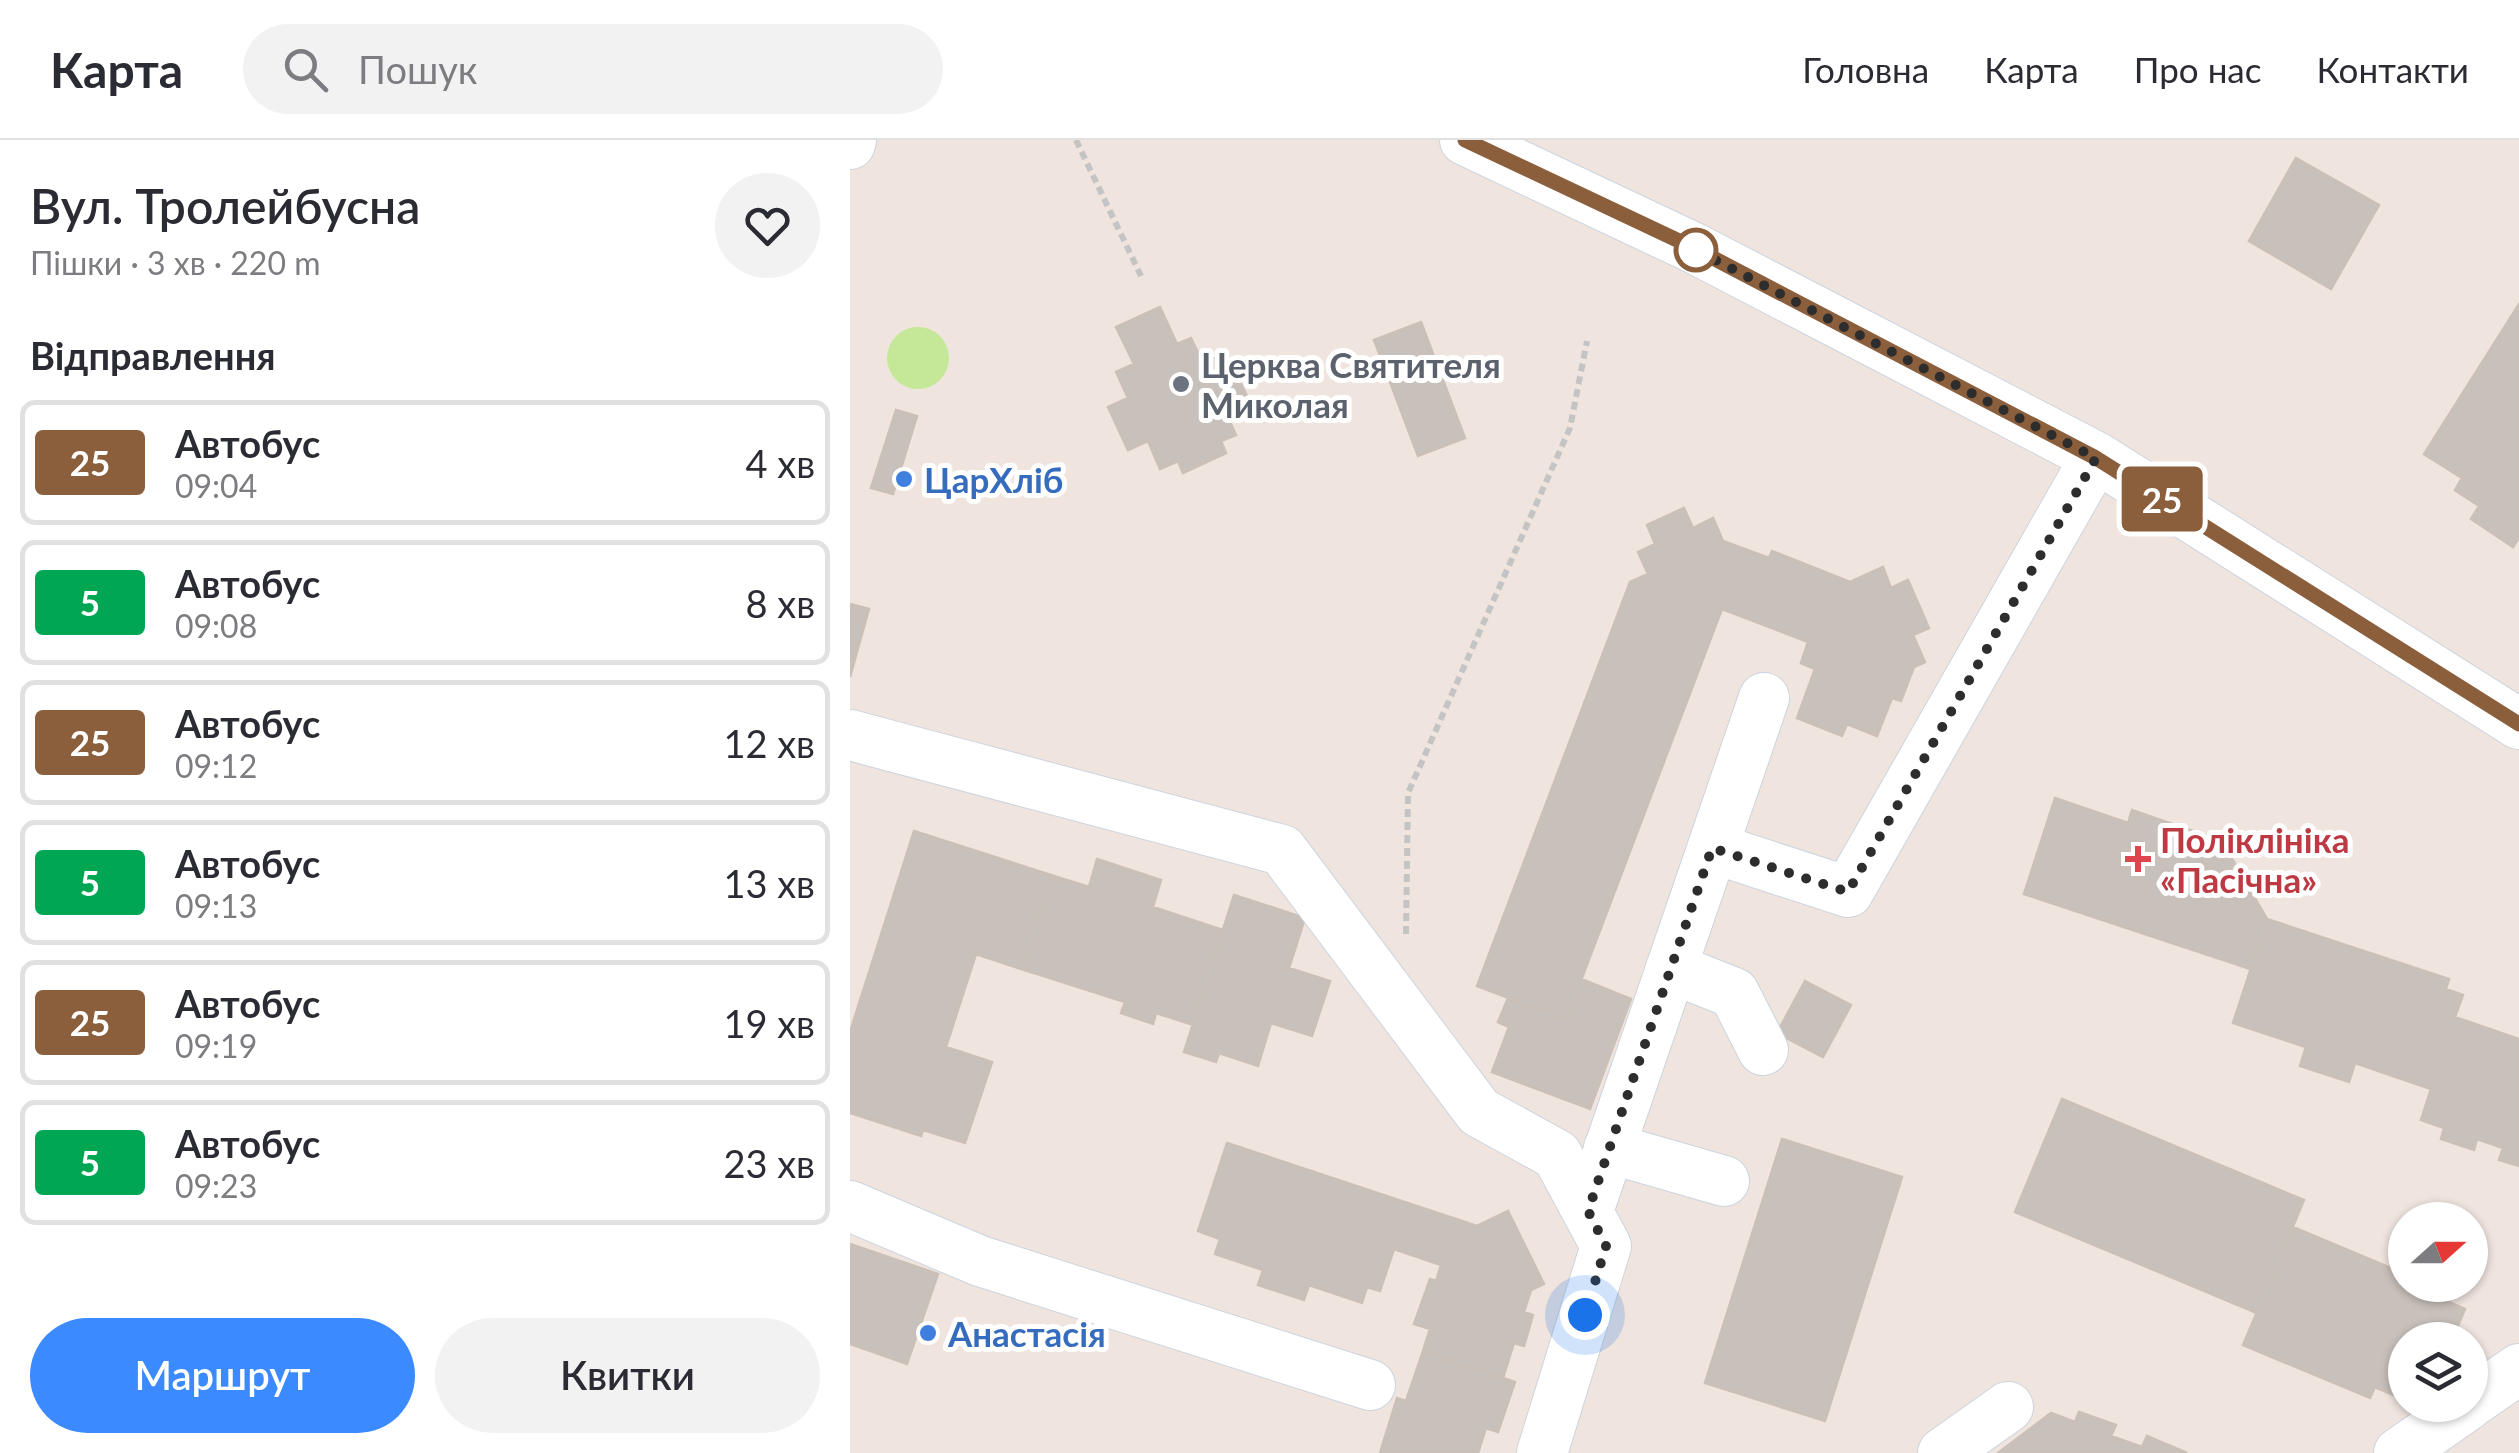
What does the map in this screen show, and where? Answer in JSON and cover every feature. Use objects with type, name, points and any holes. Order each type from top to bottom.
[{"type":"street","points":[[1465,140],[1694,248],[2096,458],[2519,724]]},
{"type":"street","points":[[1712,848],[1848,892],[2096,458]]},
{"type":"street","points":[[1588,1211],[1764,698]]},
{"type":"street","points":[[850,735],[1282,850],[1479,1112],[1557,1155],[1606,1246],[1542,1453]]},
{"type":"street","points":[[1671,968],[1734,993],[1763,1050]]},
{"type":"street","points":[[1609,1148],[1724,1180]]},
{"type":"street","points":[[850,1206],[980,1261],[1370,1384]]},
{"type":"street","points":[[2488,1391],[2519,1369]]},
{"type":"street","points":[[1943,1453],[2008,1406]]},
{"type":"street","points":[[2399,1453],[2443,1422]]},
{"type":"path","points":[[1076,140],[1141,276]]},
{"type":"path","points":[[1388,990],[1406,936],[1408,793],[1570,428],[1587,341]]},
{"type":"green space","points":[[918,327],[940,336],[949,358],[940,380],[918,389],[896,380],[887,358],[896,336]]},
{"type":"building","points":[[2296,158],[2379,205],[2331,289],[2249,241]]},
{"type":"building","points":[[2519,304],[2519,538],[2513,547],[2471,519],[2479,506],[2455,490],[2462,478],[2424,454]]},
{"type":"building","name":"Церква Святителя Миколая","points":[[1160,307],[1177,344],[1191,338],[1203,363],[1226,353],[1247,396],[1223,407],[1236,435],[1221,441],[1226,453],[1183,473],[1178,461],[1160,469],[1148,441],[1128,450],[1108,407],[1128,398],[1116,372],[1134,364],[1116,327]]},
{"type":"building","points":[[1421,322],[1465,438],[1418,456],[1374,340]]},
{"type":"building","points":[[896,410],[917,416],[893,494],[871,488]]},
{"type":"building","points":[[1684,508],[1693,528],[1713,518],[1723,541],[1769,558],[1772,551],[1850,582],[1883,567],[1891,588],[1908,580],[1929,628],[1913,635],[1925,662],[1914,667],[1901,701],[1892,698],[1877,736],[1847,724],[1842,736],[1797,718],[1815,669],[1801,663],[1808,642],[1722,609],[1566,1020],[1477,986],[1630,582],[1648,574],[1638,552],[1655,544],[1647,525]]},
{"type":"building","points":[[850,604],[869,609],[850,677]]},
{"type":"building","points":[[2055,798],[2128,823],[2132,810],[2234,845],[2231,857],[2267,919],[2250,969],[2024,894]]},
{"type":"building","points":[[914,831],[1051,875],[1021,969],[976,954],[946,1047],[992,1062],[965,1143],[923,1130],[921,1136],[850,1113],[850,1032]]},
{"type":"building","points":[[1097,859],[1161,880],[1153,907],[1223,930],[1193,1025],[1156,1013],[1153,1024],[1121,1013],[1125,1002],[1021,969],[1051,875],[1089,887]]},
{"type":"building","points":[[1234,895],[1305,918],[1289,968],[1330,981],[1312,1036],[1271,1023],[1258,1066],[1219,1053],[1216,1062],[1184,1052]]},
{"type":"building","points":[[2267,919],[2449,979],[2446,989],[2463,995],[2455,1017],[2519,1039],[2519,1166],[2499,1160],[2503,1148],[2477,1139],[2474,1150],[2441,1139],[2444,1128],[2421,1120],[2431,1089],[2355,1063],[2349,1082],[2300,1066],[2306,1047],[2233,1023]]},
{"type":"building","points":[[1581,979],[1631,999],[1590,1109],[1492,1072],[1509,1027],[1498,1022],[1508,998],[1566,1020]]},
{"type":"building","points":[[1805,981],[1851,1005],[1823,1057],[1777,1033]]},
{"type":"building","points":[[2062,1099],[2304,1200],[2257,1313],[2015,1212]]},
{"type":"building","points":[[1782,1139],[1902,1177],[1825,1421],[1705,1383]]},
{"type":"building","points":[[1227,1143],[1477,1226],[1508,1211],[1544,1284],[1531,1290],[1524,1312],[1533,1315],[1524,1346],[1514,1343],[1503,1378],[1423,1351],[1430,1329],[1414,1324],[1430,1279],[1436,1281],[1441,1265],[1394,1249],[1380,1291],[1367,1287],[1362,1303],[1309,1285],[1304,1300],[1258,1285],[1263,1270],[1215,1254],[1220,1239],[1198,1231]]},
{"type":"building","points":[[2293,1227],[2388,1267],[2388,1302],[2449,1302],[2465,1309],[2460,1322],[2388,1322],[2388,1393],[2375,1387],[2370,1398],[2243,1345]]},
{"type":"building","points":[[850,1244],[938,1274],[907,1364],[850,1344]]},
{"type":"building","points":[[1423,1351],[1515,1382],[1498,1432],[1486,1428],[1478,1453],[1380,1453],[1397,1398],[1406,1401]]},
{"type":"building","points":[[2079,1412],[2116,1425],[2111,1436],[2142,1447],[2147,1436],[2187,1453],[1998,1453],[2051,1413],[2075,1422]]},
{"type":"bus line","name":"25","points":[[1465,140],[1694,248],[2096,458],[2519,724]]},
{"type":"place","name":"Церква Святителя Миколая","points":[[1181,384]]},
{"type":"place","name":"ЦарХліб","points":[[904,479]]},
{"type":"place","name":"Поліклініка «Пасічна»","points":[[2138,859]]},
{"type":"place","name":"Анастасія","points":[[928,1333]]},
{"type":"route","points":[[1585,1315],[1606,1246],[1588,1211],[1712,848],[1848,892],[2096,458],[1696,250]]}]
